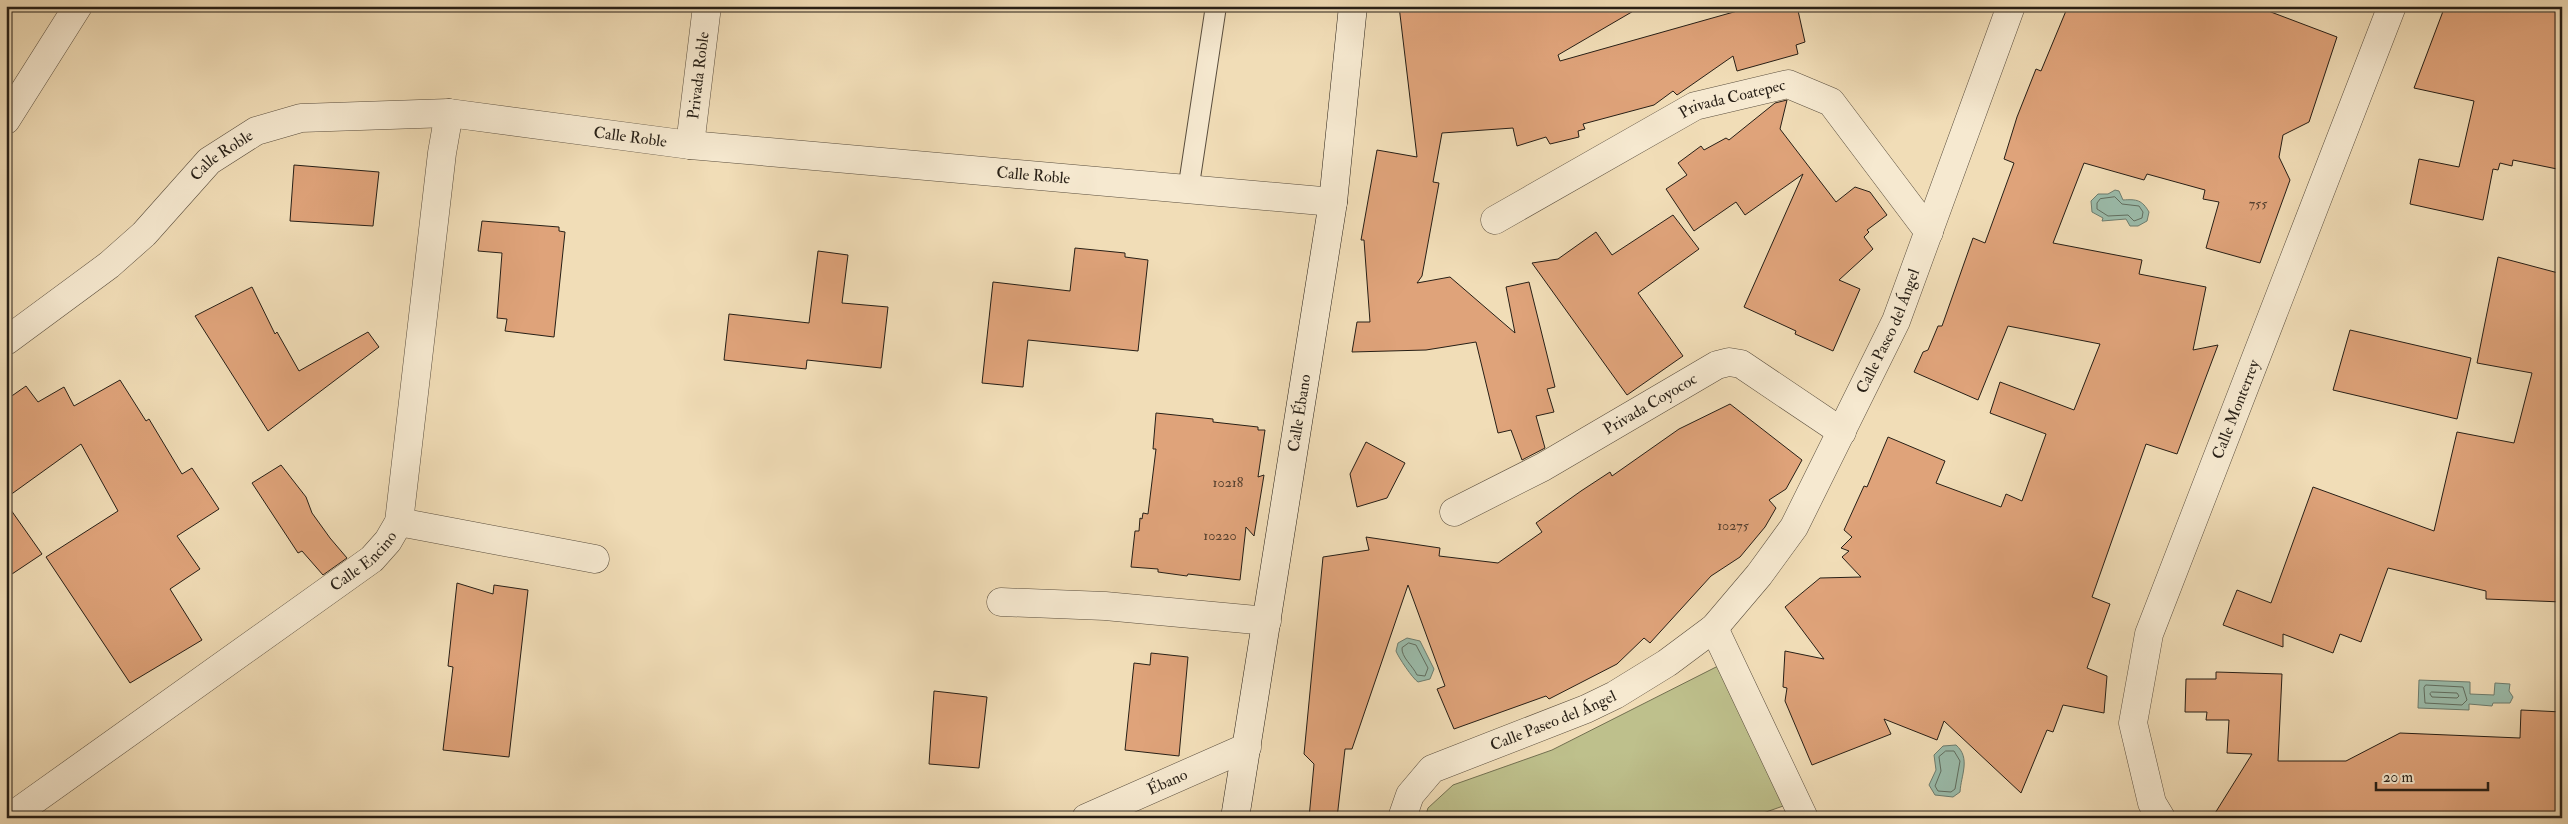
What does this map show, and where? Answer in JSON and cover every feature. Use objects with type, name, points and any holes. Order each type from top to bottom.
[{"type":"street","points":[[6,120],[78,6]]},
{"type":"street","name":"Privada Roble","points":[[690,145],[707,6]]},
{"type":"street","name":"Calle Ébano","points":[[1235,818],[1333,202],[1353,6]]},
{"type":"street","name":"Calle Paseo del Ángel","points":[[1402,818],[1410,795],[1432,769],[1586,709],[1615,695],[1667,663],[1714,628],[1794,527],[1896,321],[2011,6]]},
{"type":"street","name":"Calle Monterrey","points":[[2161,818],[2152,803],[2133,723],[2149,634],[2392,6]]},
{"type":"street","name":"Privada Coatepec","points":[[1495,220],[1695,106],[1788,84],[1832,102],[1929,232]]},
{"type":"street","name":"Calle Roble","points":[[6,341],[109,265],[144,234],[209,161],[256,131],[301,118],[448,113],[690,145],[1188,191],[1333,202]]},
{"type":"street","name":"Calle Encino","points":[[9,818],[372,559],[388,541],[399,522],[448,113]]},
{"type":"street","name":"Privada Coyococ","points":[[1454,512],[1543,467],[1717,365],[1728,362],[1741,364],[1842,432]]},
{"type":"street","points":[[399,522],[595,559]]},
{"type":"street","points":[[1001,602],[1105,606],[1267,621]]},
{"type":"street","points":[[1714,628],[1804,818]]},
{"type":"street","name":"Ébano","points":[[1086,818],[1247,746]]},
{"type":"lane","points":[[1188,191],[1216,6]]},
{"type":"green space","points":[[1722,664],[1786,805],[1749,818],[1425,818],[1428,808],[1453,785],[1552,750]]},
{"type":"water","points":[[2115,190],[2119,191],[2123,200],[2136,200],[2144,205],[2149,212],[2147,221],[2138,226],[2130,226],[2126,219],[2102,221],[2103,218],[2092,212],[2091,201],[2098,194],[2108,194]]},
{"type":"water","points":[[1407,638],[1420,641],[1434,669],[1430,679],[1418,682],[1397,654],[1398,643]]},
{"type":"water","points":[[2419,680],[2470,682],[2470,694],[2494,695],[2495,683],[2510,684],[2509,691],[2513,697],[2510,703],[2493,703],[2492,706],[2469,704],[2469,710],[2418,708]]},
{"type":"water","points":[[1956,745],[1961,750],[1964,761],[1960,792],[1953,797],[1935,795],[1929,785],[1936,770],[1934,755],[1943,746]]},
{"type":"building","points":[[1399,6],[1510,6],[1570,10],[1568,6],[1642,6],[1558,55],[1560,61],[1755,6],[1797,6],[1805,42],[1796,45],[1798,54],[1737,71],[1733,56],[1677,95],[1673,91],[1654,105],[1583,124],[1585,129],[1578,131],[1579,137],[1550,144],[1546,137],[1517,146],[1513,128],[1442,133],[1433,182],[1439,183],[1422,276],[1417,283],[1450,277],[1515,333],[1506,287],[1529,282],[1555,387],[1547,389],[1554,412],[1536,416],[1545,448],[1522,460],[1511,430],[1498,433],[1476,342],[1426,350],[1352,352],[1357,322],[1370,322],[1364,240],[1361,240],[1377,150],[1417,157]]},
{"type":"building","points":[[2068,6],[2255,6],[2337,37],[2309,122],[2283,135],[2279,157],[2290,180],[2260,263],[2206,248],[2219,202],[2203,199],[2205,190],[2147,174],[2144,180],[2084,163],[2053,243],[2142,260],[2139,274],[2206,287],[2193,350],[2218,345],[2177,454],[2146,444],[2092,597],[2110,604],[2087,668],[2107,676],[2104,713],[2063,705],[2053,732],[2047,730],[2021,793],[1944,721],[1937,740],[1884,719],[1891,734],[1812,765],[1785,701],[1787,688],[1783,687],[1785,651],[1824,659],[1785,607],[1820,578],[1861,577],[1842,557],[1849,551],[1841,548],[1852,537],[1844,530],[1864,486],[1867,487],[1888,437],[1945,461],[1936,483],[2001,507],[2006,494],[2022,501],[2046,434],[1990,413],[2000,382],[2074,410],[2100,344],[2008,326],[1978,400],[1914,372],[1923,352],[1928,350],[1938,326],[1942,326],[1973,238],[1985,243],[2014,163],[2004,159],[2017,117],[2036,69],[2041,71]]},
{"type":"building","points":[[2445,6],[2562,6],[2562,170],[2513,160],[2512,166],[2500,163],[2498,170],[2493,169],[2483,220],[2410,204],[2419,159],[2459,167],[2474,101],[2414,88]]},
{"type":"building","points":[[1787,100],[1780,129],[1836,202],[1855,187],[1870,192],[1887,215],[1867,230],[1869,232],[1864,237],[1873,249],[1839,280],[1860,289],[1833,351],[1795,334],[1796,331],[1744,307],[1803,174],[1745,215],[1736,202],[1694,231],[1666,189],[1687,175],[1678,163],[1701,146],[1704,150],[1726,138],[1729,140],[1775,103]]},
{"type":"building","points":[[294,165],[379,172],[373,226],[290,221]]},
{"type":"building","points":[[1673,215],[1699,249],[1638,293],[1683,356],[1627,395],[1532,263],[1558,259],[1596,232],[1612,255]]},
{"type":"building","points":[[482,221],[559,227],[559,231],[565,232],[554,337],[505,331],[507,319],[497,318],[502,253],[478,251]]},
{"type":"building","points":[[1075,248],[1125,253],[1125,257],[1148,260],[1138,351],[1028,340],[1023,387],[982,383],[993,282],[1070,291]]},
{"type":"building","points":[[818,251],[848,255],[842,303],[888,307],[881,368],[807,360],[806,369],[724,360],[729,314],[809,323]]},
{"type":"building","points":[[2498,257],[2562,274],[2562,602],[2486,599],[2486,591],[2388,568],[2361,642],[2340,634],[2333,653],[2283,634],[2283,647],[2223,625],[2237,590],[2271,603],[2313,487],[2434,531],[2457,432],[2514,443],[2532,373],[2477,363]]},
{"type":"building","points":[[252,287],[275,334],[277,332],[299,371],[368,332],[379,347],[268,431],[195,316]]},
{"type":"building","points":[[2350,330],[2471,358],[2457,419],[2333,390]]},
{"type":"building","points":[[120,380],[146,421],[149,419],[182,474],[192,468],[219,509],[177,536],[200,569],[170,589],[202,640],[130,683],[46,557],[118,511],[81,444],[6,498],[6,400],[26,386],[38,402],[64,387],[74,406]]},
{"type":"building","points":[[1730,404],[1802,460],[1786,489],[1769,500],[1776,508],[1765,527],[1740,557],[1711,576],[1650,643],[1644,638],[1617,664],[1549,699],[1546,696],[1454,729],[1437,689],[1445,686],[1408,585],[1352,749],[1345,749],[1337,818],[1309,818],[1314,764],[1304,754],[1323,557],[1369,550],[1366,537],[1440,548],[1439,556],[1498,563],[1542,532],[1536,523],[1581,491],[1610,472],[1612,476],[1679,429]]},
{"type":"building","points":[[1156,413],[1213,419],[1213,422],[1258,427],[1258,430],[1265,430],[1258,477],[1264,475],[1254,536],[1246,527],[1240,580],[1188,574],[1187,576],[1158,572],[1158,569],[1131,567],[1135,531],[1139,531],[1140,518],[1142,519],[1143,513],[1148,514],[1156,449],[1153,449]]},
{"type":"building","points":[[1366,442],[1405,463],[1387,498],[1357,507],[1350,474]]},
{"type":"building","points":[[281,465],[306,497],[312,513],[347,558],[323,575],[302,551],[298,553],[252,483]]},
{"type":"building","points":[[6,503],[42,554],[6,578]]},
{"type":"building","points":[[457,583],[493,594],[494,585],[528,590],[509,757],[443,750],[453,667],[448,666]]},
{"type":"building","points":[[1151,653],[1188,657],[1179,756],[1125,750],[1134,663],[1150,665]]},
{"type":"building","points":[[2216,672],[2282,674],[2278,761],[2346,761],[2400,733],[2520,738],[2521,710],[2562,712],[2562,818],[2212,818],[2252,754],[2227,753],[2229,720],[2206,720],[2207,712],[2185,712],[2186,679],[2216,679]]},
{"type":"building","points":[[934,691],[987,697],[979,768],[929,764]]}]
